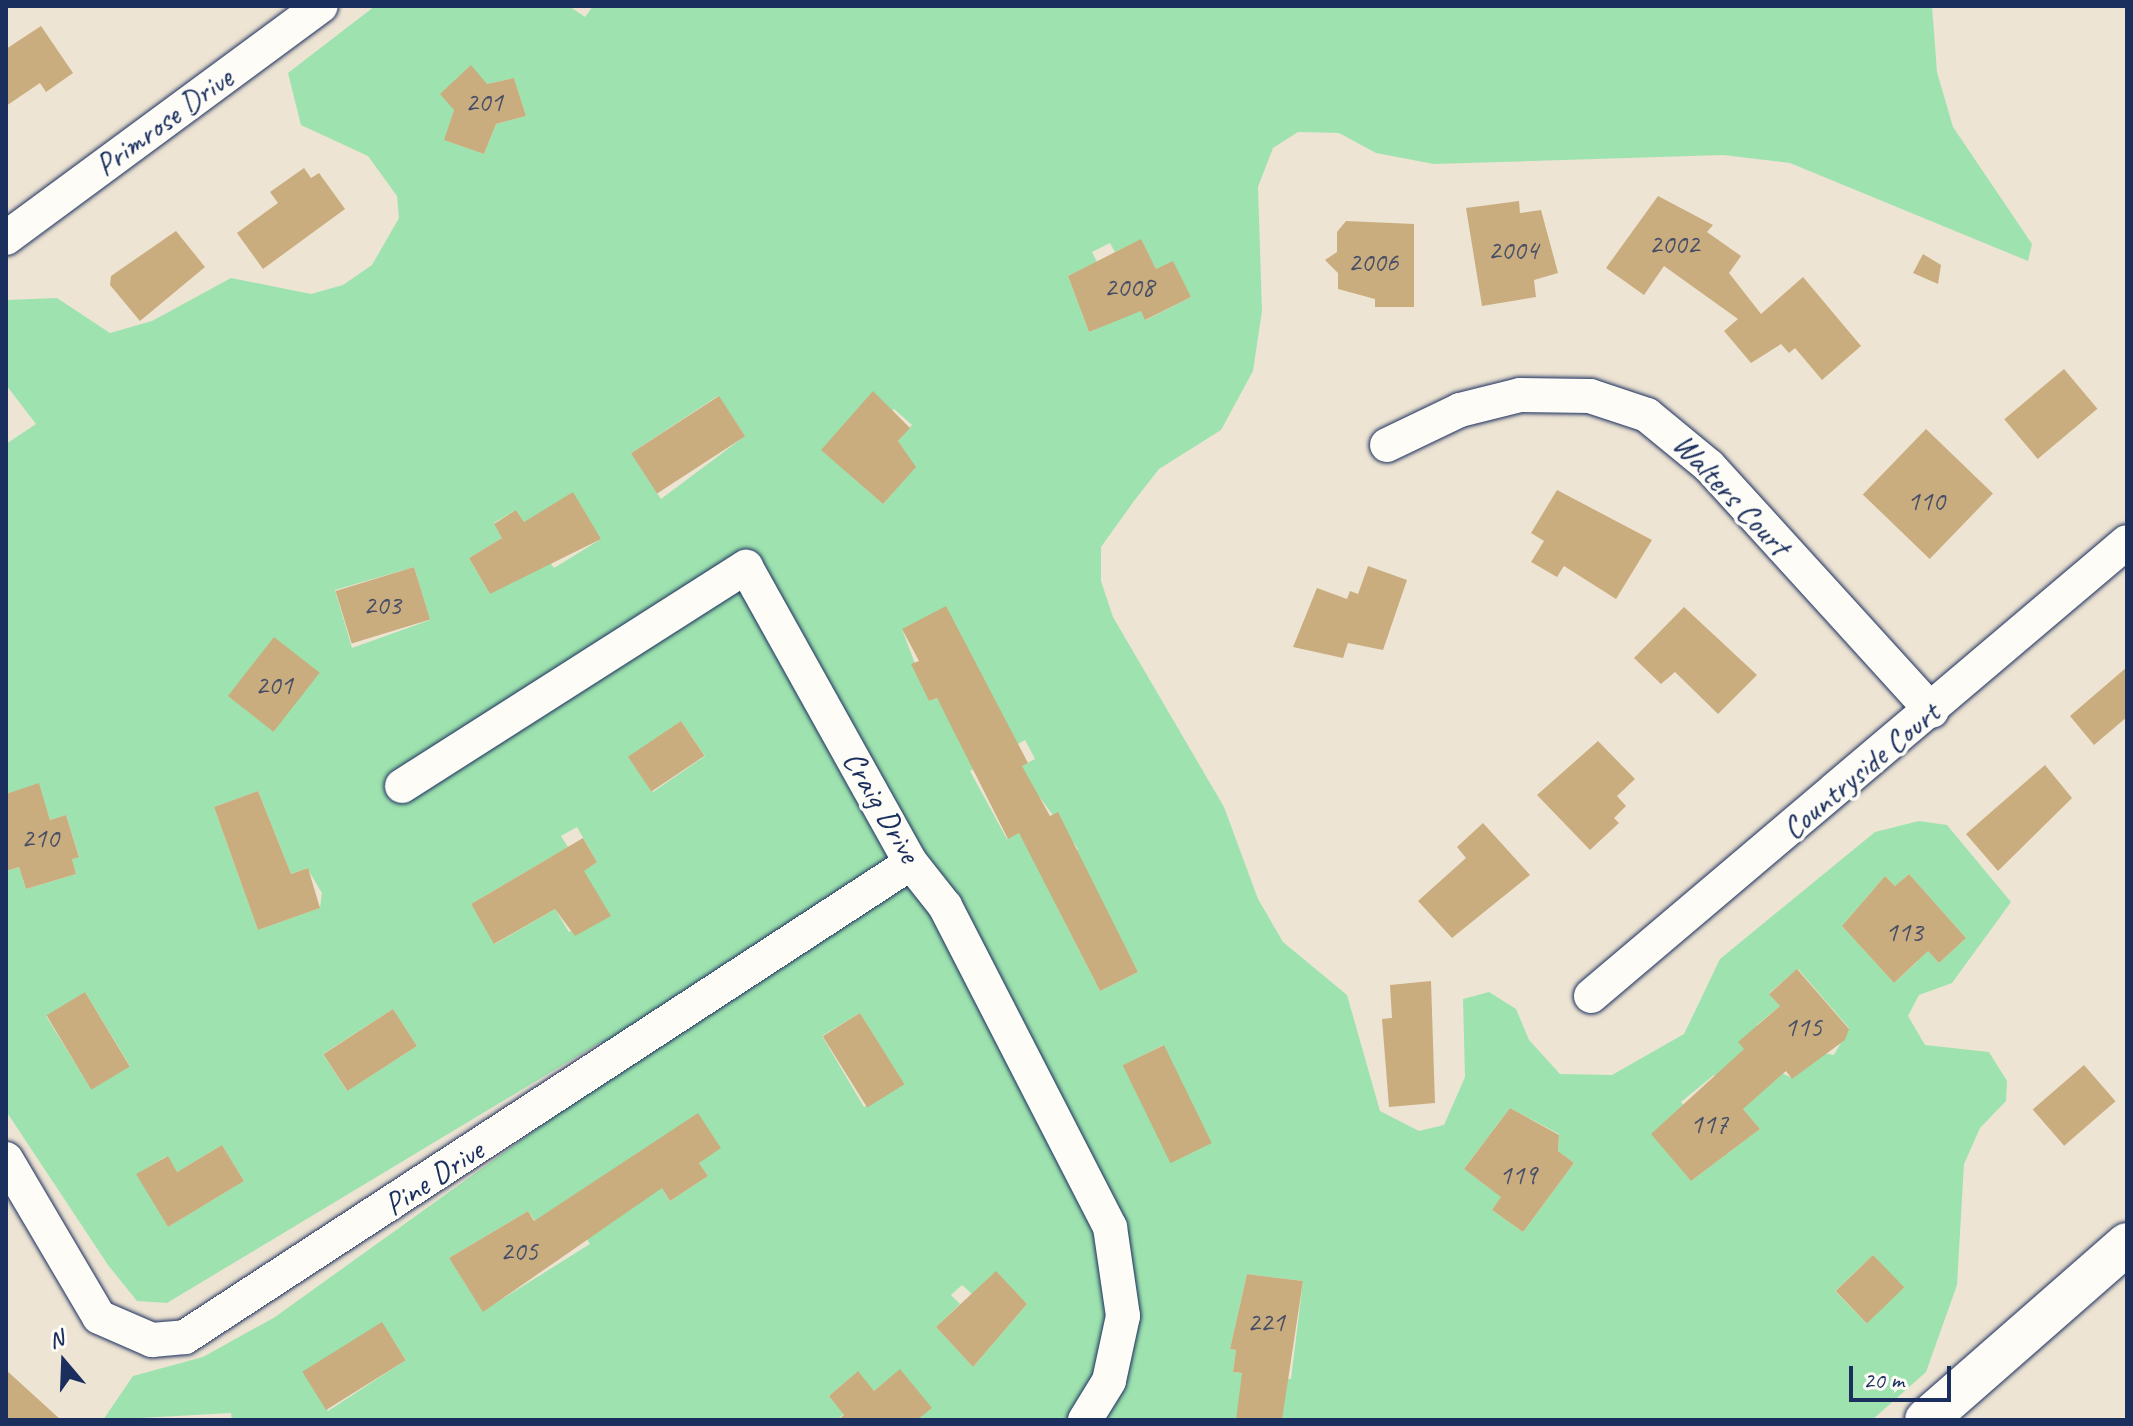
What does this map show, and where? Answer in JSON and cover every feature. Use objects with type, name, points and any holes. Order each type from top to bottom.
[{"type":"street","name":"Primrose Drive","points":[[6,238],[321,6]]},
{"type":"street","name":"Walters Court","points":[[1387,445],[1460,410],[1520,395],[1590,396],[1647,415],[1709,466],[1932,711]]},
{"type":"street","name":"Countryside Court","points":[[1591,996],[1932,711],[2127,542]]},
{"type":"street","name":"Craig Drive","points":[[402,786],[746,567],[911,863],[945,906],[1110,1227],[1123,1316],[1109,1381],[1085,1420]]},
{"type":"street","name":"Pine Drive","points":[[6,1159],[99,1317],[152,1340],[185,1337],[911,863]]},
{"type":"street","points":[[1926,1420],[2127,1244]]},
{"type":"green space","points":[[375,6],[569,6],[585,17],[593,6],[1932,6],[1937,72],[1953,127],[2032,244],[2028,261],[1790,163],[1723,155],[1434,164],[1376,153],[1339,133],[1298,132],[1273,148],[1258,187],[1262,311],[1253,371],[1221,430],[1159,469],[1101,547],[1101,581],[1113,617],[1224,807],[1258,899],[1283,942],[1347,995],[1380,1111],[1419,1131],[1444,1125],[1465,1077],[1463,999],[1489,992],[1516,1009],[1529,1040],[1560,1074],[1612,1075],[1684,1034],[1720,959],[1875,832],[1919,821],[1947,825],[2011,902],[1952,983],[1919,995],[1908,1016],[1925,1045],[1989,1052],[2007,1081],[2006,1101],[1980,1128],[1964,1164],[1957,1285],[1926,1372],[1872,1420],[1282,1420],[1278,1378],[1291,1379],[1303,1281],[1247,1274],[1230,1349],[1236,1350],[1233,1372],[1254,1375],[1236,1420],[917,1420],[900,1370],[874,1391],[857,1372],[829,1396],[844,1414],[837,1420],[232,1420],[231,1413],[103,1420],[133,1376],[203,1357],[275,1317],[623,1067],[601,1042],[167,1303],[137,1301],[108,1265],[6,1111],[6,871],[19,867],[26,889],[76,874],[72,859],[79,856],[66,815],[50,820],[39,784],[6,794],[6,444],[36,424],[6,385],[6,300],[57,298],[110,333],[152,321],[231,278],[311,294],[343,285],[372,265],[399,218],[397,196],[368,156],[301,125],[288,73]],"holes":[[[514,78],[526,116],[496,124],[484,154],[445,140],[454,110],[487,84]],[[1141,240],[1156,269],[1191,297],[1146,320],[1140,309],[1089,332],[1068,276],[1097,262],[1092,252],[1110,243],[1115,252]],[[718,396],[745,436],[661,499],[631,453]],[[894,409],[912,425],[898,441],[915,467],[883,504],[822,450],[880,424]],[[516,510],[524,522],[601,539],[554,568],[545,555],[490,594],[469,558],[502,538],[494,523]],[[414,567],[430,620],[352,648],[335,590]],[[902,629],[995,705],[953,728],[937,698],[929,701]],[[274,638],[275,731],[229,696]],[[681,721],[705,756],[653,792],[629,758]],[[1025,740],[1035,759],[1018,768],[1078,849],[1040,871],[1019,833],[1007,839],[970,771]],[[258,791],[291,874],[307,868],[322,893],[320,908],[258,930],[214,807]],[[577,827],[597,862],[581,872],[610,916],[569,932],[555,909],[495,944],[471,904],[568,847],[561,836]],[[1909,874],[1966,938],[1939,963],[1920,942],[1918,961],[1894,983],[1842,926],[1885,876],[1895,886]],[[1097,892],[1138,972],[1100,991],[1059,911]],[[1798,969],[1849,1028],[1834,1055],[1822,1053],[1792,1078],[1754,1060],[1757,1025],[1780,1006],[1769,993]],[[85,992],[130,1066],[91,1089],[46,1016]],[[393,1009],[417,1046],[347,1091],[323,1054]],[[860,1013],[904,1084],[864,1107],[822,1036]],[[1163,1045],[1211,1142],[1172,1162],[1124,1065]],[[1714,1075],[1760,1129],[1691,1181],[1652,1134],[1690,1113],[1681,1102]],[[1510,1108],[1559,1134],[1558,1151],[1574,1163],[1523,1232],[1492,1210],[1509,1187],[1500,1181],[1492,1190],[1464,1169]],[[222,1145],[244,1181],[168,1227],[137,1174],[167,1156],[177,1172]],[[699,1163],[708,1176],[670,1201],[662,1188]],[[564,1202],[590,1244],[483,1311],[449,1258],[528,1211],[535,1221]],[[1873,1255],[1903,1288],[1866,1323],[1835,1291]],[[996,1272],[1027,1304],[973,1367],[936,1327],[960,1304],[951,1295],[962,1285],[972,1294]],[[382,1323],[406,1360],[328,1411],[304,1373]]]},
{"type":"building","points":[[41,26],[73,73],[46,92],[40,83],[6,106],[6,49]]},
{"type":"building","points":[[471,65],[487,84],[514,78],[526,116],[496,124],[484,154],[444,140],[454,110],[440,94]]},
{"type":"building","points":[[304,168],[311,178],[319,173],[345,209],[263,269],[237,233],[278,203],[270,192]]},
{"type":"building","points":[[1658,196],[1713,225],[1707,232],[1741,256],[1729,273],[1761,314],[1803,277],[1861,346],[1822,380],[1795,348],[1789,353],[1781,344],[1751,363],[1724,331],[1738,319],[1664,266],[1644,295],[1606,268]]},
{"type":"building","points":[[1519,201],[1520,213],[1541,210],[1558,273],[1534,280],[1536,297],[1482,306],[1466,208]]},
{"type":"building","points":[[1346,221],[1414,224],[1414,307],[1375,307],[1375,299],[1338,289],[1338,273],[1325,260],[1337,252],[1337,232]]},
{"type":"building","points":[[176,231],[205,267],[140,321],[110,285],[111,276]]},
{"type":"building","points":[[1141,239],[1156,269],[1173,261],[1191,297],[1145,320],[1141,311],[1089,332],[1068,276]]},
{"type":"building","points":[[1923,254],[1941,265],[1938,284],[1913,273]]},
{"type":"building","points":[[2064,369],[2097,409],[2038,459],[2004,419]]},
{"type":"building","points":[[873,391],[910,428],[898,441],[916,467],[883,504],[821,450]]},
{"type":"building","points":[[719,396],[745,436],[657,493],[631,453]]},
{"type":"building","points":[[1926,429],[1993,494],[1930,559],[1863,494]]},
{"type":"building","points":[[1557,490],[1652,540],[1616,599],[1564,566],[1557,577],[1531,562],[1544,541],[1531,533]]},
{"type":"building","points":[[573,492],[601,539],[490,594],[469,558],[502,538],[494,524],[516,510],[524,522]]},
{"type":"building","points":[[1368,566],[1407,580],[1383,650],[1348,643],[1343,658],[1293,647],[1317,588],[1347,599],[1350,591],[1358,594]]},
{"type":"building","points":[[414,567],[430,620],[352,644],[336,591]]},
{"type":"building","points":[[946,606],[1028,763],[1022,766],[1050,816],[1058,812],[1138,972],[1100,991],[1019,833],[1008,839],[937,698],[929,701],[911,664],[919,661],[902,629]]},
{"type":"building","points":[[1684,607],[1757,675],[1718,714],[1675,672],[1661,684],[1634,658]]},
{"type":"building","points":[[274,637],[320,673],[274,732],[228,696]]},
{"type":"building","points":[[2127,667],[2127,717],[2094,745],[2070,716]]},
{"type":"building","points":[[681,721],[704,756],[651,792],[628,757]]},
{"type":"building","points":[[1598,741],[1635,779],[1617,796],[1626,806],[1614,818],[1619,823],[1590,850],[1537,795]]},
{"type":"building","points":[[2045,765],[2072,798],[1998,871],[1966,834]]},
{"type":"building","points":[[39,783],[50,820],[66,815],[79,857],[72,859],[76,874],[26,889],[19,867],[6,871],[6,794]]},
{"type":"building","points":[[258,791],[291,874],[308,868],[320,908],[258,930],[214,807]]},
{"type":"building","points":[[1483,823],[1530,875],[1452,938],[1418,901],[1466,858],[1457,847]]},
{"type":"building","points":[[583,838],[597,862],[584,871],[611,916],[575,936],[555,909],[494,944],[471,904]]},
{"type":"building","points":[[1909,874],[1966,938],[1939,963],[1928,951],[1894,983],[1842,926],[1885,876],[1895,886]]},
{"type":"building","points":[[1797,969],[1849,1029],[1845,1040],[1792,1079],[1786,1071],[1743,1109],[1760,1129],[1691,1181],[1651,1134],[1744,1049],[1738,1042],[1780,1006],[1769,994]]},
{"type":"building","points":[[1431,981],[1435,1103],[1389,1107],[1382,1019],[1392,1018],[1390,985]]},
{"type":"building","points":[[85,992],[130,1067],[91,1090],[46,1015]]},
{"type":"building","points":[[393,1009],[417,1046],[347,1091],[323,1054]]},
{"type":"building","points":[[860,1013],[905,1084],[867,1108],[823,1036]]},
{"type":"building","points":[[1164,1045],[1212,1143],[1170,1163],[1123,1065]]},
{"type":"building","points":[[2084,1065],[2115,1101],[2064,1146],[2033,1110]]},
{"type":"building","points":[[1510,1108],[1559,1135],[1558,1151],[1574,1163],[1523,1232],[1492,1210],[1501,1197],[1464,1169]]},
{"type":"building","points":[[698,1113],[721,1148],[699,1163],[708,1176],[670,1201],[662,1188],[483,1312],[449,1258],[528,1211],[534,1221]]},
{"type":"building","points":[[222,1145],[244,1181],[168,1227],[136,1174],[168,1156],[177,1172]]},
{"type":"building","points":[[1873,1255],[1904,1287],[1867,1323],[1836,1291]]},
{"type":"building","points":[[996,1271],[1027,1304],[973,1367],[936,1327]]},
{"type":"building","points":[[1247,1274],[1303,1281],[1282,1420],[1236,1420],[1242,1373],[1233,1372],[1236,1350],[1230,1349]]},
{"type":"building","points":[[382,1322],[406,1360],[326,1410],[302,1372]]},
{"type":"building","points":[[900,1369],[932,1408],[917,1420],[838,1420],[844,1415],[829,1396],[858,1371],[874,1391]]},
{"type":"building","points":[[6,1370],[61,1420],[6,1420]]}]
